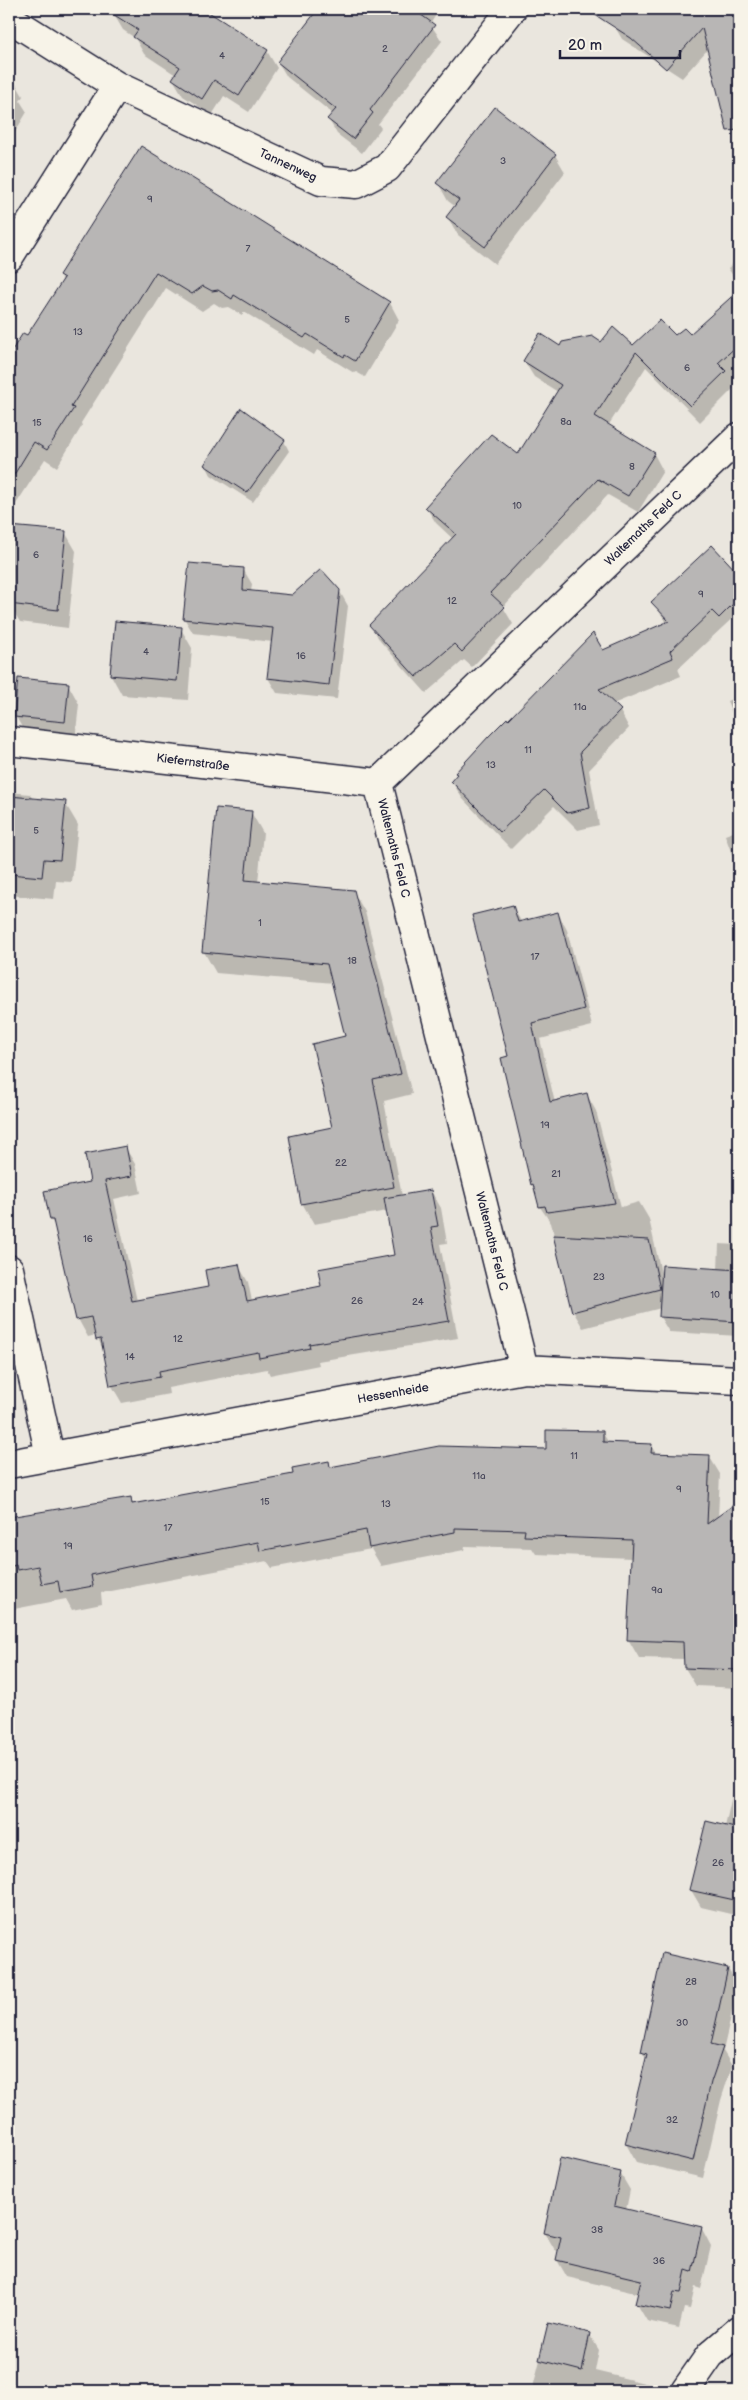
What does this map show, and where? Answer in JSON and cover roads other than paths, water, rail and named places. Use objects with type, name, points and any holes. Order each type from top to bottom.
[{"type":"street","name":"Tannenweg","points":[[9,18],[117,86],[322,181],[356,184],[387,168],[512,9]]},
{"type":"street","points":[[9,257],[117,86]]},
{"type":"street","name":"Waltemaths Feld C","points":[[524,1370],[378,783],[737,443]]},
{"type":"street","name":"Kiefernstraße","points":[[9,740],[378,783]]},
{"type":"street","points":[[9,1269],[50,1456]]},
{"type":"street","name":"Hessenheide","points":[[9,1464],[524,1370],[739,1380]]},
{"type":"street","points":[[685,2391],[710,2355],[739,2330]]}]
